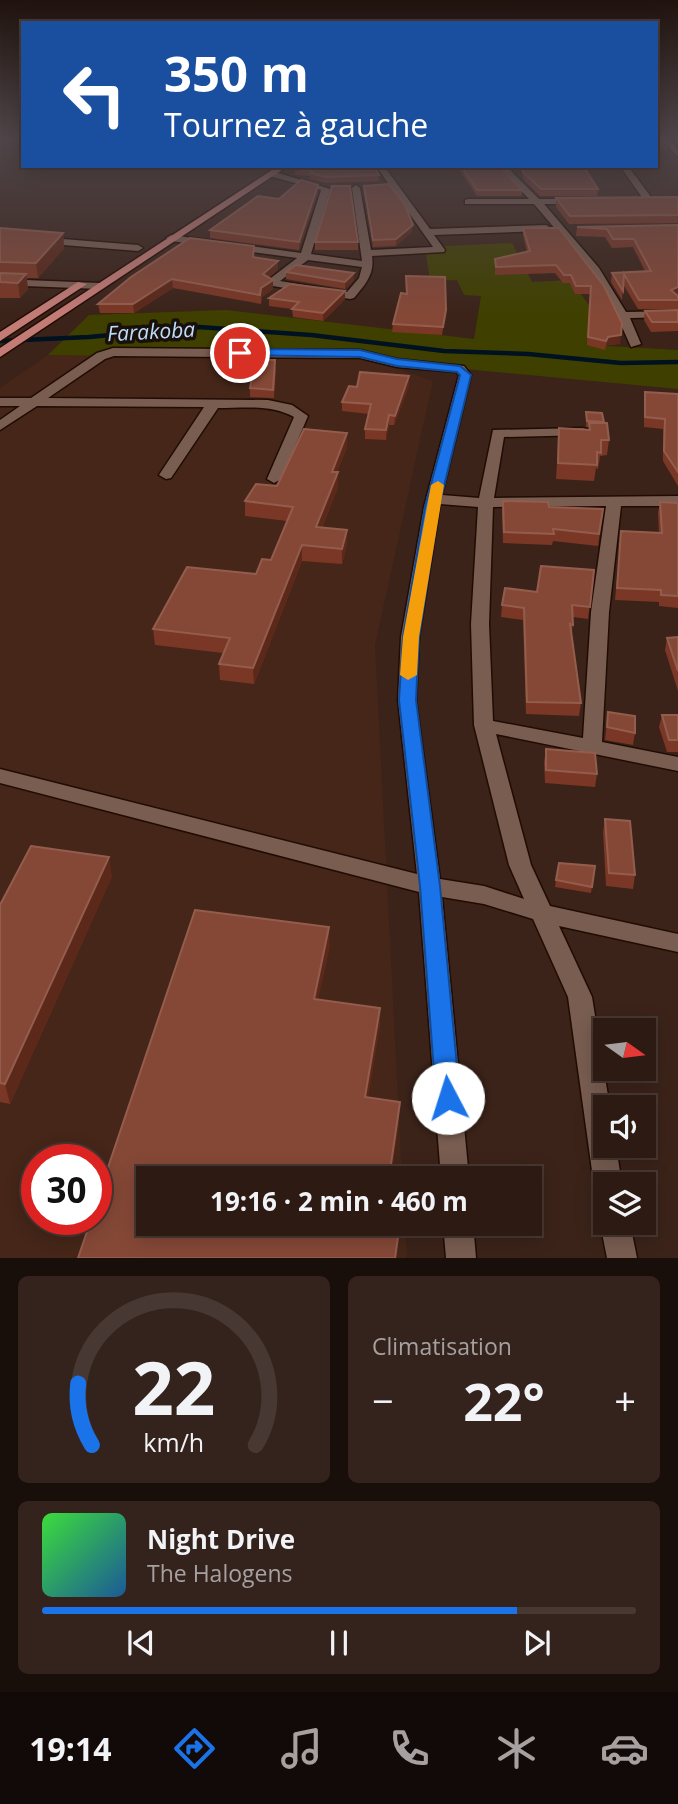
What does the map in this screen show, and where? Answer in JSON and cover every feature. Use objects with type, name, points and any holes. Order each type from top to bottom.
[{"type":"main road","points":[[119,261],[225,197]]},
{"type":"main road","points":[[0,353],[231,197]]},
{"type":"main road","points":[[0,337],[99,273]]},
{"type":"street","points":[[337,197],[305,257],[271,284],[350,296],[364,279],[368,265],[344,197]]},
{"type":"street","points":[[366,253],[440,250],[402,197]]},
{"type":"street","points":[[532,197],[564,228],[596,270],[624,315],[635,344]]},
{"type":"street","points":[[635,201],[654,200],[651,197]]},
{"type":"street","points":[[468,202],[593,201]]},
{"type":"street","points":[[427,232],[578,229]]},
{"type":"street","points":[[0,237],[138,248]]},
{"type":"street","points":[[171,238],[368,265]]},
{"type":"street","points":[[0,282],[100,286]]},
{"type":"street","points":[[278,294],[288,286]]},
{"type":"street","points":[[624,315],[678,314]]},
{"type":"street","points":[[0,426],[101,356],[113,352],[360,354],[397,363],[460,369],[466,375],[434,499],[411,637],[407,700],[430,886],[454,1166]]},
{"type":"street","points":[[0,402],[268,404],[287,408],[301,416],[274,479]]},
{"type":"street","points":[[166,475],[214,403]]},
{"type":"street","points":[[601,433],[499,432],[486,503],[480,624],[484,726],[520,865],[580,997],[606,1172]]},
{"type":"street","points":[[434,499],[486,503],[678,500]]},
{"type":"street","points":[[592,747],[600,612],[614,502]]},
{"type":"street","points":[[484,726],[678,764]]},
{"type":"street","points":[[0,776],[430,886],[484,895],[545,915],[678,943]]},
{"type":"street","points":[[617,1235],[622,1258]]},
{"type":"street","points":[[459,1236],[461,1258]]},
{"type":"shaded area","points":[[512,243],[532,282],[570,280],[596,314],[592,345],[678,350],[678,389],[370,360],[48,355],[89,315],[226,310],[474,339],[481,296],[464,295],[457,280],[430,281],[425,247]]},
{"type":"shaded area","points":[[48,355],[370,360],[433,381],[375,645],[401,1166],[136,1166],[136,1236],[406,1236],[407,1258],[0,1258],[0,388]]},
{"type":"building","points":[[257,197],[279,199],[282,197],[314,197],[299,242],[210,230]]},
{"type":"building","points":[[329,197],[352,197],[358,242],[315,242]]},
{"type":"building","points":[[366,197],[399,197],[413,225],[396,239],[373,240]]},
{"type":"building","points":[[678,197],[678,215],[570,216],[556,198]]},
{"type":"building","points":[[678,225],[678,287],[671,290],[678,296],[678,300],[639,300],[624,274],[623,291],[612,273],[651,271],[634,239],[613,239],[607,229],[577,227]]},
{"type":"building","points":[[0,228],[63,233],[36,263],[0,262]]},
{"type":"building","points":[[523,228],[559,228],[604,286],[622,323],[621,335],[608,337],[606,341],[588,337],[591,286],[576,286],[571,275],[564,275],[556,265],[496,267],[495,259],[530,251]]},
{"type":"building","points":[[190,238],[254,246],[253,257],[278,261],[263,274],[273,280],[261,288],[260,295],[172,279],[133,304],[98,304],[131,277]]},
{"type":"building","points":[[296,265],[354,273],[345,282],[286,272]]},
{"type":"building","points":[[0,273],[26,274],[18,283],[0,282]]},
{"type":"building","points":[[406,276],[445,277],[446,310],[443,327],[393,324],[401,293],[407,294]]},
{"type":"building","points":[[290,284],[345,291],[323,313],[292,309],[299,302],[269,298]]},
{"type":"building","points":[[678,310],[678,322],[652,322],[645,311]]},
{"type":"building","points":[[255,360],[275,360],[273,390],[250,388]]},
{"type":"building","points":[[360,372],[409,376],[395,416],[389,415],[386,430],[365,429],[371,404],[342,402],[349,386],[357,387]]},
{"type":"building","points":[[645,392],[678,394],[678,472],[664,451],[665,419],[645,417]]},
{"type":"building","points":[[586,412],[602,413],[604,422],[587,421]]},
{"type":"building","points":[[589,423],[607,423],[609,440],[601,440],[597,465],[558,463],[559,428],[590,430]]},
{"type":"building","points":[[304,429],[347,433],[332,472],[338,472],[316,527],[347,530],[342,549],[302,545],[253,668],[219,664],[230,638],[153,629],[187,567],[256,574],[262,559],[271,560],[293,507],[245,501],[256,484],[277,486]]},
{"type":"building","points":[[503,501],[548,502],[549,507],[603,509],[599,534],[553,529],[554,534],[504,532]]},
{"type":"building","points":[[660,502],[678,503],[678,596],[661,595],[661,590],[617,588],[621,531],[662,533]]},
{"type":"building","points":[[541,566],[594,570],[590,607],[572,605],[573,625],[570,624],[581,703],[527,702],[524,608],[502,605],[505,588],[537,592]]},
{"type":"building","points":[[678,637],[678,671],[667,638]]},
{"type":"building","points":[[608,712],[635,716],[635,733],[607,727]]},
{"type":"building","points":[[662,715],[678,715],[678,740],[669,740]]},
{"type":"building","points":[[546,749],[595,753],[597,774],[546,770]]},
{"type":"building","points":[[605,819],[630,821],[635,875],[609,873]]},
{"type":"building","points":[[31,846],[109,857],[5,1084],[0,1083],[0,905]]},
{"type":"building","points":[[559,863],[595,866],[592,887],[556,880]]},
{"type":"building","points":[[195,910],[329,927],[314,999],[380,1008],[365,1097],[400,1102],[391,1166],[136,1166],[136,1236],[398,1236],[395,1258],[78,1258],[86,1235],[112,1235],[112,1156]]},
{"type":"waterway","name":"Farakoba","points":[[0,341],[89,337],[199,327],[311,335],[444,351],[528,354],[621,363],[678,362]]},
{"type":"slow traffic","points":[[408,675],[411,637],[438,485]]},
{"type":"route","points":[[240,353],[360,354],[397,363],[460,369],[466,375],[432,507],[411,637],[407,700],[430,886],[448,1098]]}]
